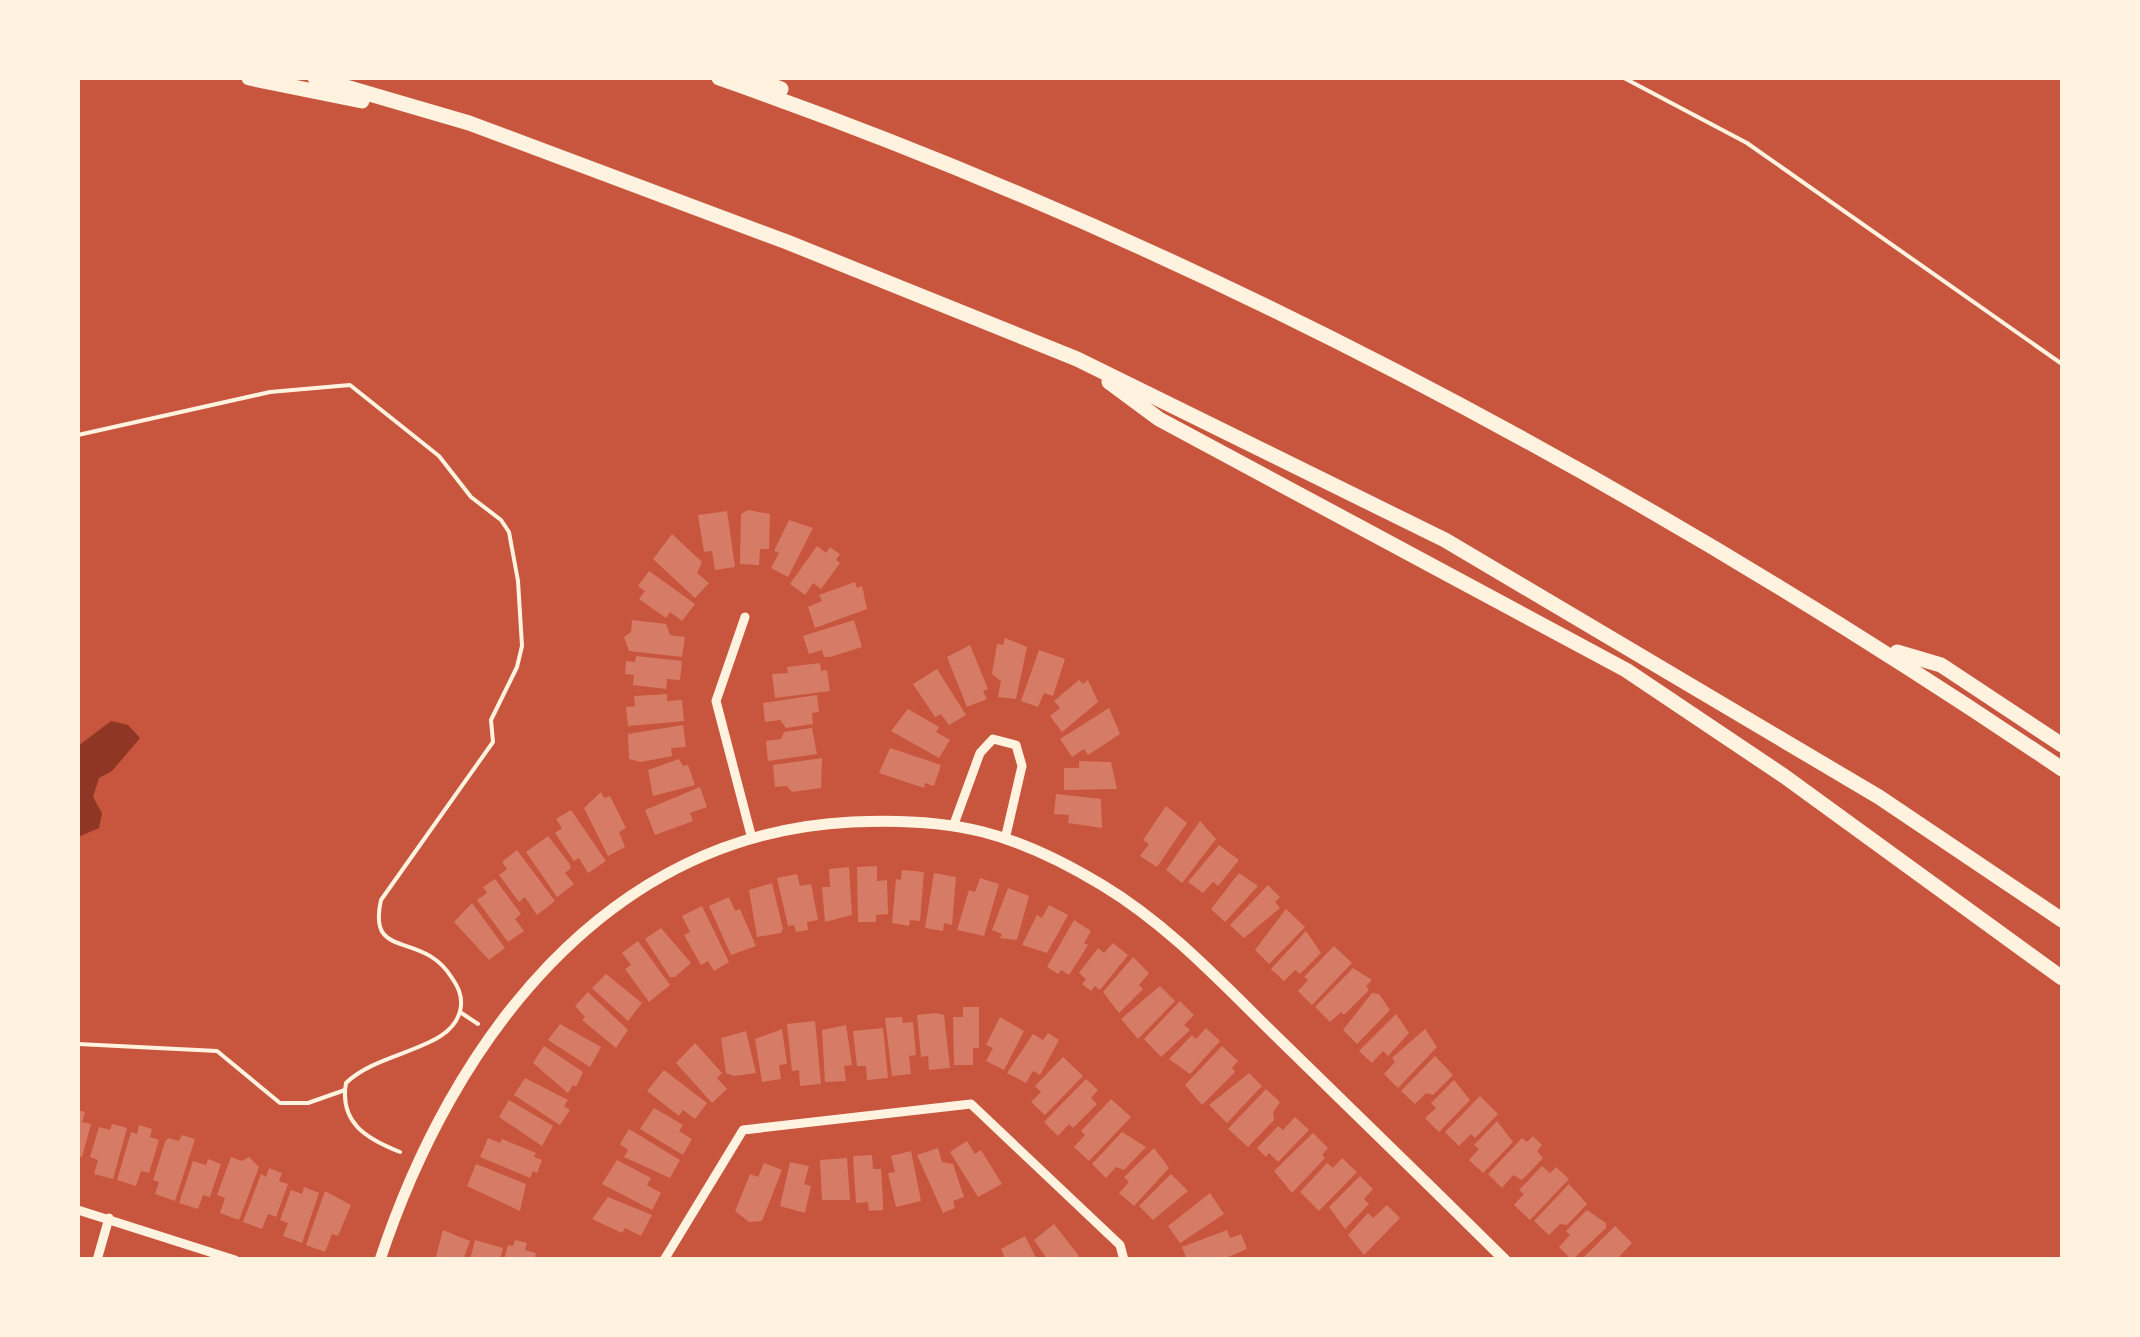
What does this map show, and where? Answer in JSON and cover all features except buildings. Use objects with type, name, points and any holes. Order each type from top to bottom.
[{"type":"highway","points":[[248,78],[470,123]]},
{"type":"highway","points":[[315,78],[470,123],[1077,358],[1444,540],[1879,796],[2062,920]]},
{"type":"highway","points":[[719,78],[894,139]]},
{"type":"highway","points":[[753,78],[1264,307],[1532,442],[1878,646],[2062,769]]},
{"type":"highway","points":[[1077,358],[1159,419],[1626,670],[1784,776],[2062,978]]},
{"type":"highway","points":[[1878,646],[1941,665],[2062,745]]},
{"type":"street","points":[[745,617],[716,701],[751,836]]},
{"type":"street","points":[[954,824],[980,753],[993,739],[1016,745],[1022,766],[1006,835]]},
{"type":"street","points":[[380,1260],[400,1200],[448,1102],[532,981],[589,925],[656,878],[751,836],[818,824],[910,819],[1006,835],[1103,885],[1169,932],[1505,1260]]},
{"type":"street","points":[[664,1260],[743,1130],[971,1104],[1120,1245],[1124,1260]]},
{"type":"street","points":[[78,1210],[235,1260]]},
{"type":"street","points":[[97,1260],[109,1218]]},
{"type":"path","points":[[1624,78],[1747,143],[2062,364]]},
{"type":"path","points":[[78,435],[270,392],[350,384],[439,456],[471,497],[501,520],[508,532],[518,581],[522,646],[517,667],[491,720],[493,742],[381,900],[377,919],[384,938],[437,956],[457,985],[460,1012],[450,1033],[438,1042],[371,1064],[346,1083],[346,1109],[362,1134],[400,1152]]},
{"type":"path","points":[[460,1012],[478,1024]]},
{"type":"path","points":[[78,1044],[217,1050],[280,1102],[308,1103],[345,1090]]},
{"type":"shaded area","points":[[111,721],[128,725],[140,738],[112,771],[99,778],[93,797],[102,813],[99,828],[78,837],[78,746]]}]
